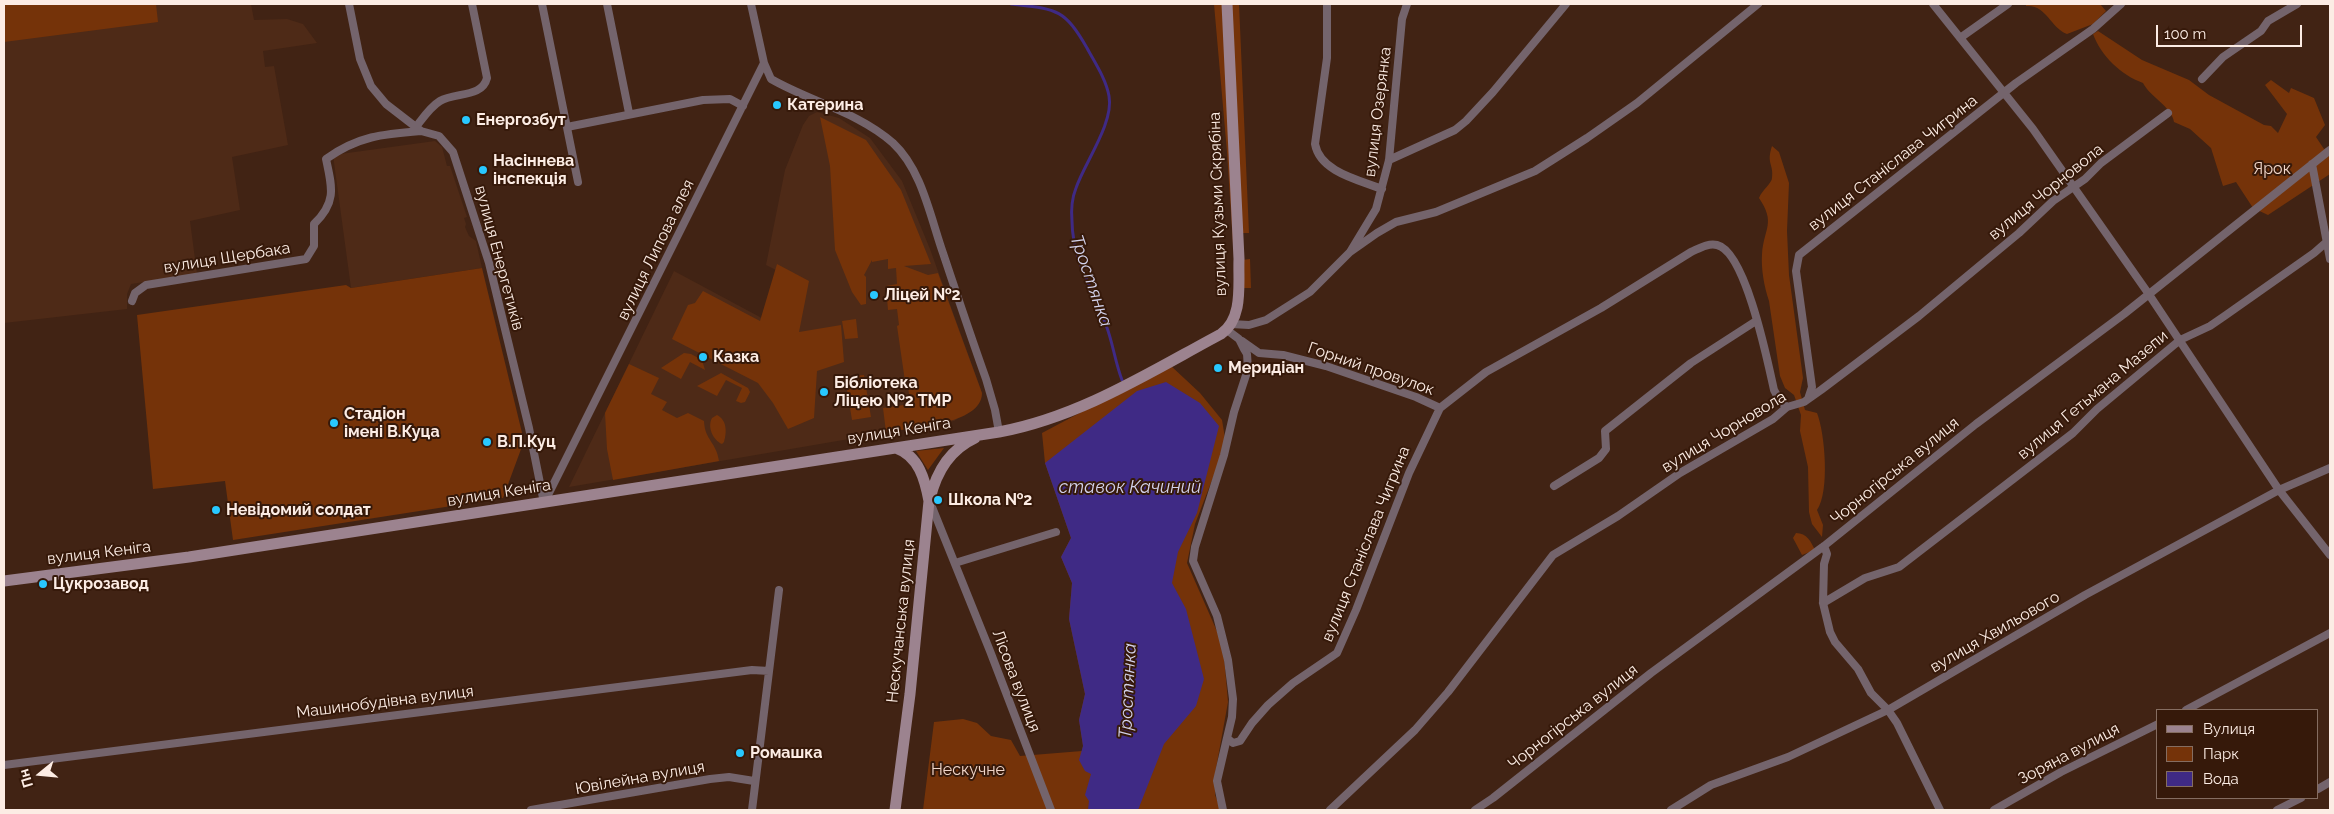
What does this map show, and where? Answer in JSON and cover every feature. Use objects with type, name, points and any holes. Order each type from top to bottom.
[{"type":"main road","name":"вулиця Кузьми Скрябіна","points":[[1227,4],[1238,259],[1238,301],[1229,327]]},
{"type":"main road","points":[[999,432],[1042,421],[1098,400],[1229,327]]},
{"type":"main road","name":"вулиця Кеніга","points":[[4,581],[199,556],[999,432]]},
{"type":"main road","points":[[929,501],[937,476],[944,463],[959,448],[983,434]]},
{"type":"main road","name":"Нескучанська вулиця","points":[[895,810],[910,694],[929,501],[920,470],[913,458],[896,448]]},
{"type":"street","name":"вулиця Енергетиків","points":[[349,4],[360,59],[371,86],[386,104],[418,129],[440,136],[453,152],[489,263],[529,428],[544,503]]},
{"type":"street","points":[[418,129],[425,114],[442,100],[479,90],[485,85],[487,78],[472,4]]},
{"type":"street","points":[[542,4],[578,182]]},
{"type":"street","points":[[607,4],[629,113]]},
{"type":"street","points":[[751,4],[764,64],[772,79],[840,109],[881,134],[898,148],[910,163],[924,195],[986,379],[999,432]]},
{"type":"street","points":[[1327,4],[1327,58],[1315,144],[1316,151],[1327,165],[1382,189]]},
{"type":"street","name":"вулиця Озерянка","points":[[1229,327],[1249,325],[1266,320],[1310,292],[1350,252],[1376,209],[1389,160],[1402,19],[1407,4]]},
{"type":"street","points":[[1389,160],[1455,130],[1466,121],[1493,92],[1566,4]]},
{"type":"street","points":[[1350,252],[1386,227],[1461,202],[1535,171],[1637,103],[1758,4]]},
{"type":"street","points":[[1933,4],[2033,129],[2148,293],[2279,490],[2330,555]]},
{"type":"street","points":[[1960,38],[2008,4]]},
{"type":"street","name":"вулиця Станіслава Чигрина","points":[[1803,401],[1812,387],[1796,272],[1799,256],[2004,93],[2063,48],[2093,29],[2120,4]]},
{"type":"street","points":[[2202,79],[2224,57],[2261,31],[2268,21],[2298,4]]},
{"type":"street","name":"вулиця Липова алея","points":[[544,503],[764,64]]},
{"type":"street","points":[[567,127],[629,113],[703,100],[730,99],[743,106]]},
{"type":"street","name":"вулиця Чорновола","points":[[1330,810],[1416,730],[1471,662],[1552,555],[1618,516],[1680,473],[1768,422],[1787,407],[1803,401],[1919,316],[2019,233],[2053,201],[2168,113]]},
{"type":"street","name":"вулиця Щербака","points":[[132,302],[135,293],[146,285],[306,259],[314,246],[314,224],[329,206],[332,194],[326,158],[355,141],[376,135],[418,129]]},
{"type":"street","name":"Чорногірська вулиця","points":[[1475,810],[1493,798],[1651,673],[1824,546],[1976,424],[2124,314],[2330,150]]},
{"type":"street","points":[[2312,164],[2328,241],[2330,260]]},
{"type":"street","name":"вулиця Гетьмана Мазепи","points":[[1823,603],[1865,578],[1899,567],[2073,433],[2097,409],[2180,340],[2210,326],[2314,253],[2328,241]]},
{"type":"street","name":"вулиця Станіслава Чигрина","points":[[1227,738],[1233,743],[1240,741],[1252,723],[1268,705],[1293,683],[1337,653],[1356,610],[1409,473],[1440,408],[1486,372],[1601,308],[1705,245],[1718,245],[1734,259],[1756,320],[1774,390],[1780,401],[1787,407]]},
{"type":"street","points":[[1554,486],[1599,458],[1606,449],[1605,431],[1691,363],[1756,320]]},
{"type":"street","points":[[1224,810],[1217,781],[1232,718],[1228,660],[1217,616],[1193,561],[1195,547],[1224,455],[1234,412],[1248,369],[1247,354],[1239,339],[1229,327]]},
{"type":"street","name":"Горний провулок","points":[[1239,339],[1259,353],[1283,355],[1326,366],[1416,397],[1440,408]]},
{"type":"street","name":"вулиця Хвильового","points":[[1671,810],[1700,791],[1788,757],[1888,710],[2085,595],[2279,490],[2330,468]]},
{"type":"street","name":"Лісова вулиця","points":[[929,501],[1051,810]]},
{"type":"street","points":[[955,563],[1056,532]]},
{"type":"street","points":[[1824,546],[1827,554],[1824,564],[1823,603],[1830,632],[1835,642],[1858,669],[1876,700],[1888,710],[1897,724],[1940,810]]},
{"type":"street","points":[[752,810],[754,781],[779,590]]},
{"type":"street","points":[[2188,709],[2330,633]]},
{"type":"street","name":"Машинобудівна вулиця","points":[[4,765],[752,670],[769,671]]},
{"type":"street","name":"Зоряна вулиця","points":[[1994,810],[2061,772],[2156,725]]},
{"type":"street","name":"Ювілейна вулиця","points":[[530,810],[710,779],[729,777],[754,781]]},
{"type":"street","points":[[2319,788],[2330,782]]},
{"type":"street","points":[[2277,810],[2298,799]]},
{"type":"shaded area","points":[[4,4],[251,4],[254,20],[287,19],[303,24],[317,43],[263,51],[265,67],[274,66],[288,145],[232,157],[240,210],[190,221],[197,274],[131,284],[127,294],[127,309],[4,323]]},
{"type":"shaded area","name":"Ліцей №2","points":[[817,112],[839,118],[870,138],[902,181],[930,249],[981,390],[981,398],[976,407],[954,421],[569,487],[674,271],[786,331],[806,285],[766,265],[785,170],[803,125],[809,116]]},
{"type":"shaded area","points":[[435,141],[442,147],[447,166],[450,166],[467,217],[464,218],[465,227],[469,236],[476,241],[482,268],[351,288],[333,155]]},
{"type":"green space","points":[[4,4],[156,4],[158,22],[4,42]]},
{"type":"green space","points":[[1214,4],[1222,4],[1235,244],[1233,244]]},
{"type":"green space","points":[[1231,4],[1239,4],[1249,233],[1241,233]]},
{"type":"green space","points":[[2026,4],[2100,4],[2106,11],[2093,24],[2067,34],[2061,31],[2043,12],[2033,6],[2026,6]]},
{"type":"green space","name":"Ярок","points":[[2098,31],[2142,60],[2189,80],[2209,95],[2264,125],[2271,126],[2278,133],[2287,114],[2265,85],[2271,80],[2289,93],[2291,88],[2314,98],[2325,125],[2316,137],[2324,149],[2330,147],[2330,174],[2268,215],[2253,208],[2236,182],[2223,186],[2211,148],[2190,129],[2174,122],[2169,111],[2150,93],[2143,83],[2127,75],[2113,64],[2101,50],[2093,34]]},
{"type":"green space","points":[[820,117],[866,140],[901,190],[931,264],[904,266],[928,275],[938,273],[982,393],[979,404],[970,412],[958,418],[943,423],[886,432],[883,408],[911,404],[908,388],[906,388],[897,326],[899,325],[897,309],[888,310],[886,286],[897,284],[896,268],[888,269],[888,259],[872,262],[872,260],[864,275],[866,277],[866,304],[861,305],[852,292],[835,250],[830,166]]},
{"type":"green space","points":[[1772,146],[1779,152],[1789,183],[1787,231],[1789,275],[1803,378],[1800,392],[1805,410],[1817,413],[1824,448],[1824,490],[1817,510],[1823,525],[1822,537],[1812,524],[1809,512],[1808,467],[1800,431],[1801,415],[1794,395],[1785,388],[1780,376],[1769,301],[1762,272],[1763,245],[1768,220],[1759,198],[1772,180],[1770,157]]},
{"type":"green space","points":[[1250,259],[1251,288],[1242,288],[1242,260]]},
{"type":"green space","points":[[777,264],[809,281],[799,332],[841,325],[844,362],[817,371],[814,418],[788,429],[773,403],[758,383],[672,339],[688,305],[695,303],[703,291],[760,321]]},
{"type":"green space","name":"Стадіон імені В.Куца","points":[[482,268],[524,441],[503,498],[233,540],[225,481],[153,489],[137,315],[346,285],[351,288]]},
{"type":"green space","points":[[856,319],[858,338],[845,339],[842,321]]},
{"type":"green space","points":[[684,353],[691,354],[702,360],[705,370],[690,362],[681,379],[661,368]]},
{"type":"green space","points":[[629,364],[659,378],[651,394],[667,402],[662,410],[677,418],[688,413],[704,421],[706,433],[716,449],[719,461],[613,480],[607,449],[605,413]]},
{"type":"green space","name":"ставок Качиний","points":[[1170,365],[1200,393],[1222,420],[1226,444],[1195,524],[1187,563],[1223,645],[1228,702],[1215,774],[1215,795],[1221,810],[923,810],[934,722],[963,719],[977,723],[991,736],[1011,740],[1020,756],[1082,751],[1079,720],[1085,694],[1069,619],[1072,583],[1061,557],[1071,538],[1045,463],[1042,433]]},
{"type":"green space","points":[[721,373],[748,388],[750,392],[745,402],[736,401],[742,388],[726,380],[717,396],[697,386]]},
{"type":"green space","points":[[864,375],[871,417],[852,420],[845,377]]},
{"type":"green space","points":[[717,415],[723,420],[726,430],[722,444],[716,440],[710,425],[712,418]]},
{"type":"green space","points":[[944,448],[928,470],[916,451]]},
{"type":"green space","points":[[1796,533],[1806,536],[1815,550],[1802,555],[1793,538]]},
{"type":"water","name":"ставок Качиний","points":[[1166,382],[1200,403],[1219,426],[1197,513],[1178,552],[1172,583],[1186,609],[1204,679],[1196,706],[1164,744],[1138,810],[1088,810],[1089,801],[1085,795],[1091,774],[1085,771],[1079,760],[1083,746],[1079,720],[1085,694],[1069,619],[1072,583],[1061,557],[1071,538],[1045,463],[1137,391]]},
{"type":"waterway","name":"Тростянка","points":[[1011,4],[1039,7],[1065,18],[1072,25],[1087,48],[1108,90],[1109,107],[1107,118],[1076,188],[1072,217],[1076,248],[1084,274],[1106,325],[1122,380]]},
{"type":"place","name":"Катерина","points":[[777,105]]},
{"type":"place","name":"Енергозбут","points":[[466,120]]},
{"type":"place","name":"Насіннева інспекція","points":[[483,170]]},
{"type":"place","name":"Ліцей №2","points":[[874,295]]},
{"type":"place","name":"Казка","points":[[703,357]]},
{"type":"place","name":"Меридіан","points":[[1218,368]]},
{"type":"place","name":"Бібліотека Ліцею №2 ТМР","points":[[824,392]]},
{"type":"place","name":"Стадіон імені В.Куца","points":[[334,423]]},
{"type":"place","name":"В.П.Куц","points":[[487,442]]},
{"type":"place","name":"Школа №2","points":[[938,500]]},
{"type":"place","name":"Невідомий солдат","points":[[216,510]]},
{"type":"place","name":"Цукрозавод","points":[[43,584]]},
{"type":"place","name":"Ромашка","points":[[740,753]]},
{"type":"park label","name":"Нескучне","points":[[968,770]]}]
